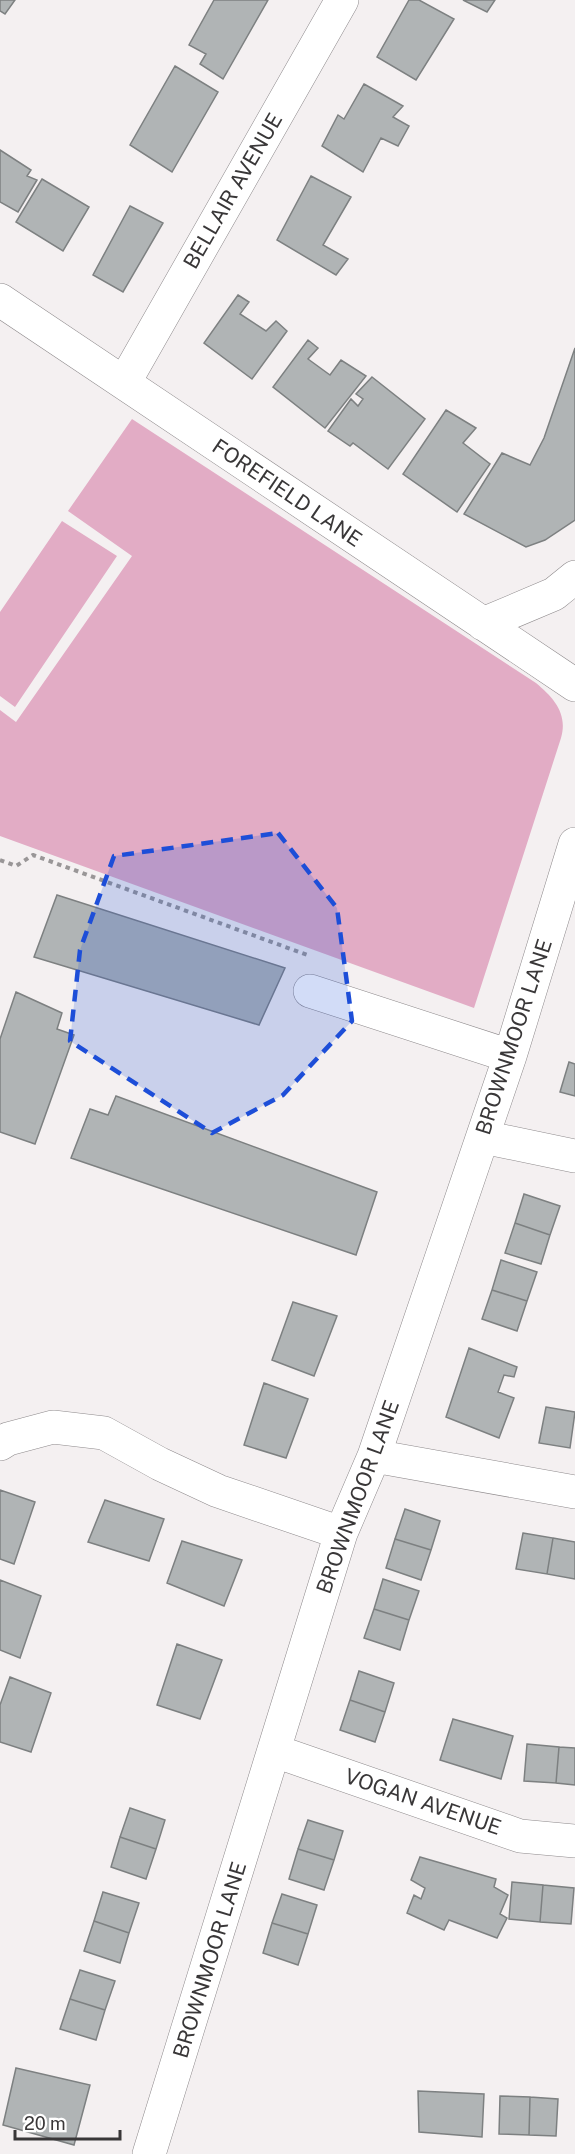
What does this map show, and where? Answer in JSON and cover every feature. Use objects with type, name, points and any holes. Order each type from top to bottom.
[{"type":"street","name":"BELLAIR AVENUE","points":[[124,383],[342,0]]},
{"type":"street","name":"FOREFIELD LANE","points":[[0,300],[575,685]]},
{"type":"street","points":[[483,624],[554,594],[575,577]]},
{"type":"street","name":"BROWNMOOR LANE","points":[[149,2154],[341,1533],[374,1456],[483,1137],[575,844]]},
{"type":"street","points":[[310,991],[510,1056]]},
{"type":"street","points":[[483,1137],[575,1156]]},
{"type":"street","points":[[0,1444],[8,1439],[53,1427],[104,1433],[160,1464],[218,1491],[341,1533]]},
{"type":"street","points":[[374,1456],[575,1492]]},
{"type":"street","name":"VOGAN AVENUE","points":[[275,1751],[520,1836],[575,1840]]},
{"type":"path","points":[[0,860],[16,866],[33,855],[314,957]]},
{"type":"highlighted area","points":[[278,833],[337,908],[352,1021],[283,1095],[212,1133],[70,1041],[80,950],[114,856]]},
{"type":"shaded area","points":[[132,419],[536,683],[558,707],[563,721],[561,738],[474,1008],[0,836],[0,710],[16,722],[132,556],[68,511]]},
{"type":"shaded area","points":[[62,521],[117,556],[15,707],[0,696],[0,612]]},
{"type":"building","points":[[0,0],[15,0],[5,14],[0,11]]},
{"type":"building","points":[[214,0],[268,0],[223,79],[200,64],[206,54],[189,45]]},
{"type":"building","points":[[409,0],[419,0],[454,19],[416,80],[377,57]]},
{"type":"building","points":[[463,0],[495,0],[487,12]]},
{"type":"building","points":[[175,66],[218,92],[172,172],[130,145]]},
{"type":"building","points":[[364,84],[403,106],[393,117],[409,126],[398,146],[381,138],[363,172],[322,146],[338,115],[344,119]]},
{"type":"building","points":[[0,150],[31,170],[27,176],[37,180],[18,212],[0,202]]},
{"type":"building","points":[[311,176],[351,197],[323,245],[348,259],[336,275],[277,240]]},
{"type":"building","points":[[42,179],[89,207],[63,251],[16,222]]},
{"type":"building","points":[[130,206],[163,223],[123,292],[93,275]]},
{"type":"building","points":[[238,295],[249,302],[240,314],[266,331],[276,321],[287,331],[252,379],[204,343]]},
{"type":"building","points":[[308,340],[318,348],[308,359],[330,375],[341,360],[366,376],[325,428],[273,387]]},
{"type":"building","points":[[575,348],[575,520],[545,540],[526,547],[464,514],[502,453],[530,465],[544,438]]},
{"type":"building","points":[[372,377],[425,419],[388,469],[353,443],[350,446],[328,431],[351,399],[358,406],[363,399],[356,394]]},
{"type":"building","points":[[446,410],[476,428],[463,443],[490,464],[457,512],[403,474]]},
{"type":"building","points":[[57,895],[285,968],[259,1025],[34,957]]},
{"type":"building","points":[[16,992],[62,1013],[57,1029],[74,1035],[35,1144],[0,1132],[0,1039]]},
{"type":"building","points":[[569,1062],[575,1064],[575,1096],[560,1092]]},
{"type":"building","points":[[116,1096],[377,1192],[356,1255],[71,1158],[90,1109],[108,1115]]},
{"type":"building","points":[[524,1194],[560,1206],[550,1235],[515,1223]]},
{"type":"building","points":[[515,1223],[550,1235],[541,1264],[505,1253]]},
{"type":"building","points":[[501,1260],[537,1272],[527,1301],[492,1290]]},
{"type":"building","points":[[492,1290],[527,1301],[517,1331],[482,1319]]},
{"type":"building","points":[[293,1302],[337,1316],[314,1376],[272,1360]]},
{"type":"building","points":[[469,1348],[517,1367],[514,1377],[504,1375],[498,1392],[514,1398],[499,1438],[446,1417]]},
{"type":"building","points":[[264,1383],[308,1399],[286,1458],[244,1445]]},
{"type":"building","points":[[546,1407],[575,1412],[570,1448],[539,1443]]},
{"type":"building","points":[[0,1490],[35,1502],[14,1564],[0,1559]]},
{"type":"building","points":[[105,1500],[164,1519],[149,1561],[88,1542]]},
{"type":"building","points":[[405,1509],[440,1521],[431,1550],[395,1539]]},
{"type":"building","points":[[523,1533],[553,1538],[547,1574],[516,1569]]},
{"type":"building","points":[[553,1538],[575,1542],[575,1579],[547,1574]]},
{"type":"building","points":[[395,1539],[431,1550],[421,1580],[386,1568]]},
{"type":"building","points":[[182,1541],[242,1560],[224,1606],[167,1583]]},
{"type":"building","points":[[383,1579],[419,1591],[409,1620],[374,1609]]},
{"type":"building","points":[[0,1580],[41,1596],[20,1658],[0,1650]]},
{"type":"building","points":[[374,1609],[409,1620],[400,1650],[364,1638]]},
{"type":"building","points":[[177,1644],[222,1660],[200,1719],[157,1705]]},
{"type":"building","points":[[359,1671],[394,1683],[385,1712],[350,1700]]},
{"type":"building","points":[[10,1677],[51,1693],[31,1752],[0,1742],[0,1705]]},
{"type":"building","points":[[350,1700],[385,1712],[375,1742],[340,1730]]},
{"type":"building","points":[[453,1719],[513,1736],[501,1779],[440,1760]]},
{"type":"building","points":[[527,1744],[559,1747],[556,1783],[524,1781]]},
{"type":"building","points":[[559,1747],[575,1748],[575,1785],[556,1783]]},
{"type":"building","points":[[130,1808],[165,1820],[156,1849],[120,1837]]},
{"type":"building","points":[[308,1820],[343,1831],[334,1860],[298,1849]]},
{"type":"building","points":[[120,1837],[156,1849],[146,1879],[111,1867]]},
{"type":"building","points":[[298,1849],[334,1860],[324,1890],[289,1879]]},
{"type":"building","points":[[420,1857],[496,1879],[494,1887],[508,1895],[500,1914],[507,1918],[497,1938],[449,1920],[444,1930],[407,1913],[414,1895],[421,1899],[425,1888],[411,1880]]},
{"type":"building","points":[[512,1882],[543,1885],[540,1922],[509,1919]]},
{"type":"building","points":[[543,1885],[574,1888],[571,1924],[540,1922]]},
{"type":"building","points":[[103,1892],[139,1903],[129,1933],[94,1921]]},
{"type":"building","points":[[282,1894],[317,1905],[308,1934],[272,1923]]},
{"type":"building","points":[[94,1921],[129,1933],[120,1963],[84,1951]]},
{"type":"building","points":[[272,1923],[308,1934],[298,1965],[263,1953]]},
{"type":"building","points":[[80,1970],[115,1981],[105,2010],[70,1999]]},
{"type":"building","points":[[70,1999],[105,2010],[96,2040],[60,2029]]},
{"type":"building","points":[[16,2068],[90,2085],[74,2145],[3,2125]]},
{"type":"building","points":[[418,2091],[484,2094],[482,2137],[419,2132]]},
{"type":"building","points":[[500,2096],[530,2097],[529,2135],[499,2134]]},
{"type":"building","points":[[530,2097],[558,2099],[556,2136],[529,2135]]}]
